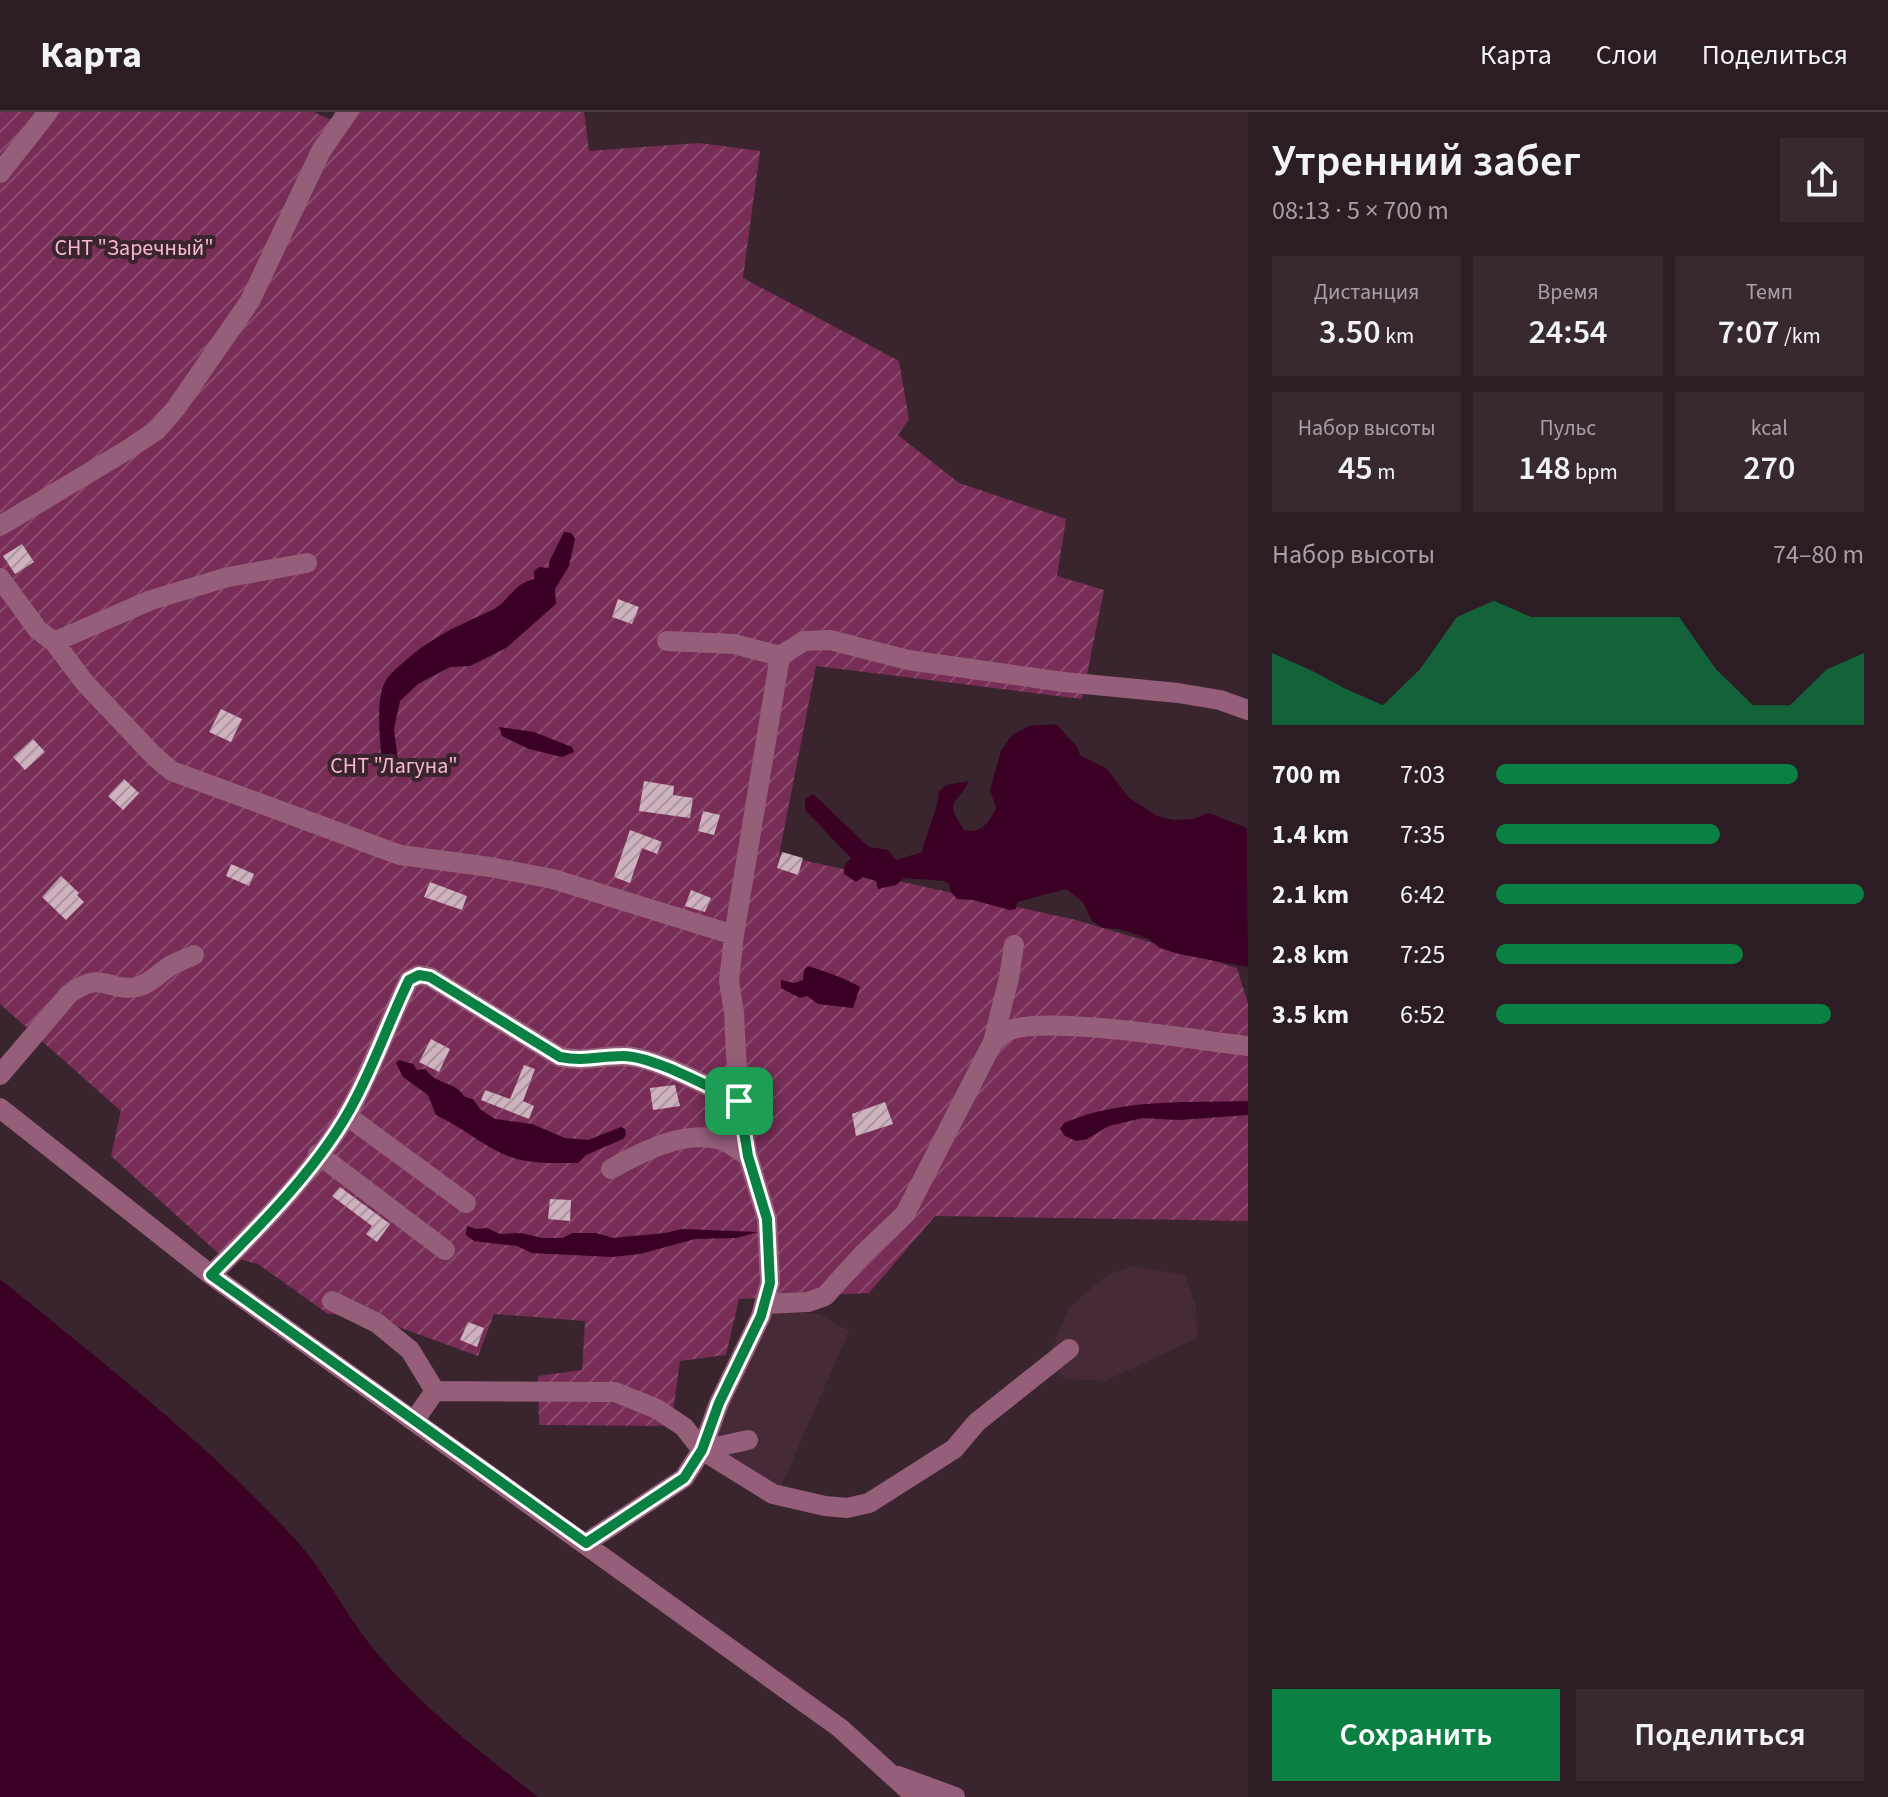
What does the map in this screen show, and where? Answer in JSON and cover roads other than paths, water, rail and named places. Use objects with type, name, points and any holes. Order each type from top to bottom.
[{"type":"street","points":[[0,173],[48,112]]},
{"type":"street","points":[[0,526],[157,430],[176,408],[250,301],[321,151],[348,112]]},
{"type":"street","points":[[54,642],[151,600],[228,577],[307,563]]},
{"type":"street","points":[[0,578],[38,630],[54,642],[85,683],[172,771],[400,855],[553,879],[734,935]]},
{"type":"street","points":[[667,641],[734,644],[780,656],[804,641],[830,640],[908,660],[1064,682],[1178,693],[1220,700],[1248,710]]},
{"type":"street","points":[[586,1543],[684,1478],[702,1450],[719,1403],[761,1316],[770,1283],[767,1219],[748,1156],[739,1101],[729,981],[780,656]]},
{"type":"street","points":[[764,1304],[808,1302],[825,1296],[905,1214],[993,1042],[1014,945]]},
{"type":"street","points":[[0,1075],[69,994],[81,985],[99,981],[139,986],[194,955]]},
{"type":"street","points":[[211,1275],[254,1231],[346,1115],[409,980],[419,975],[443,985],[560,1057],[581,1061],[624,1055],[649,1061],[739,1101]]},
{"type":"street","points":[[993,1042],[1008,1031],[1043,1026],[1092,1028],[1248,1046]]},
{"type":"street","points":[[0,1108],[211,1275],[840,1728],[916,1797]]},
{"type":"street","points":[[346,1115],[466,1203]]},
{"type":"street","points":[[611,1169],[634,1156],[690,1138],[727,1143],[748,1156]]},
{"type":"street","points":[[318,1154],[445,1250]]},
{"type":"street","points":[[332,1301],[377,1323],[410,1350],[435,1391]]},
{"type":"street","points":[[435,1391],[615,1392],[657,1409],[684,1427],[702,1450],[773,1494],[847,1508],[869,1503],[954,1449],[977,1422],[1069,1349]]},
{"type":"street","points":[[414,1421],[435,1391]]},
{"type":"street","points":[[702,1450],[748,1440]]},
{"type":"street","points":[[894,1775],[955,1797]]},
{"type":"park label","name":"СНТ \"Заречный\"","points":[[134,247]]},
{"type":"park label","name":"СНТ \"Лагуна\"","points":[[394,765]]}]
